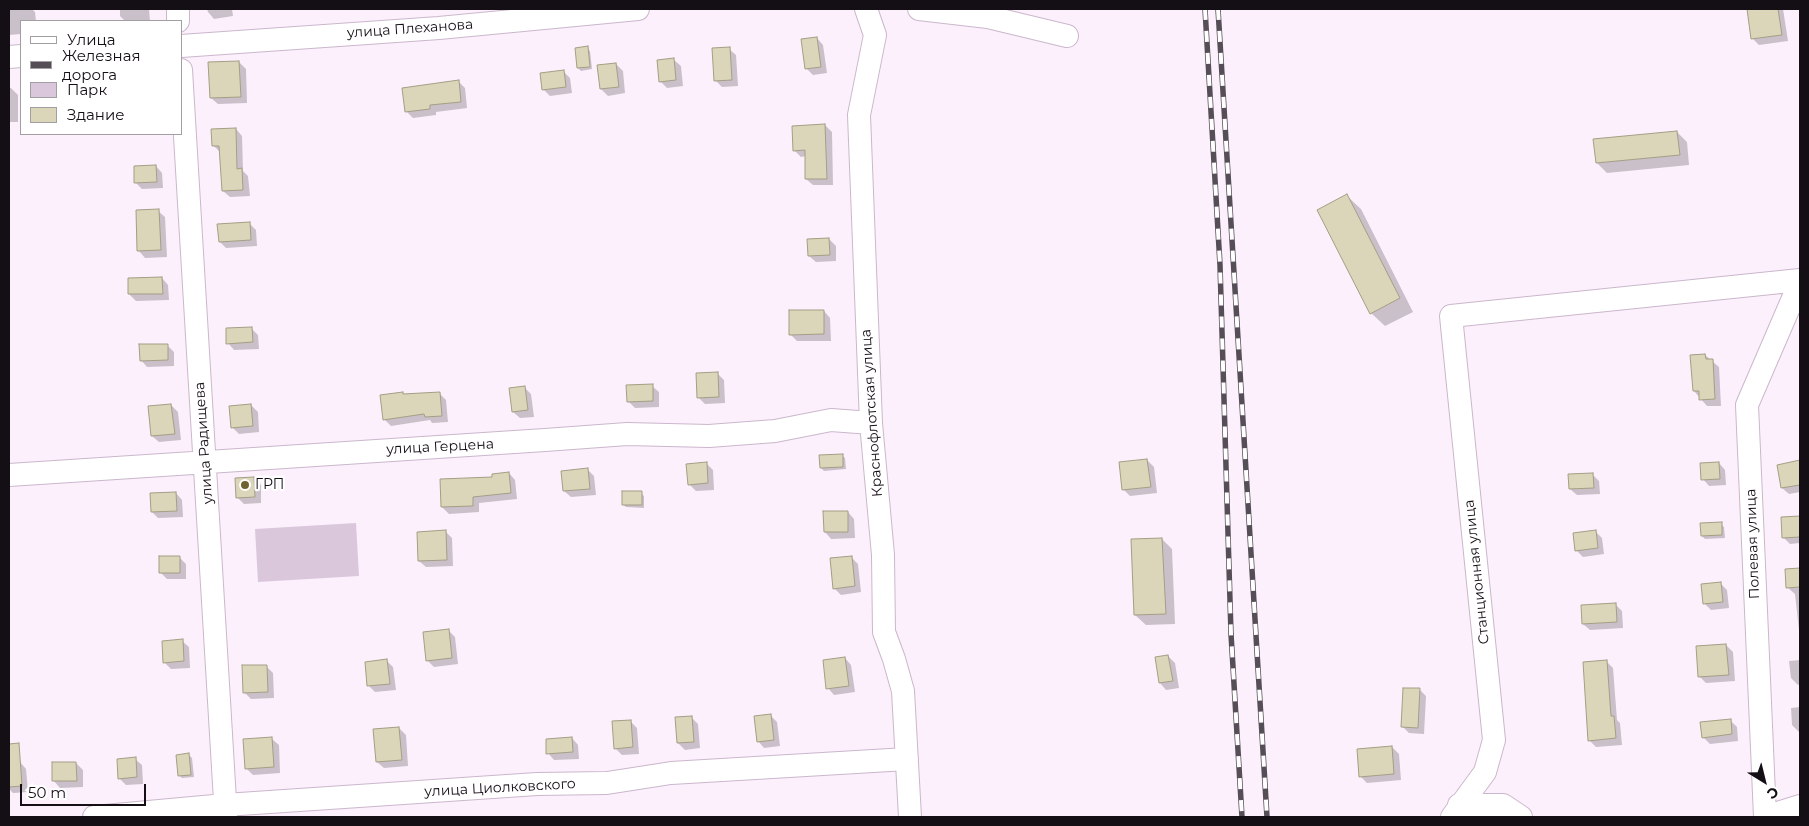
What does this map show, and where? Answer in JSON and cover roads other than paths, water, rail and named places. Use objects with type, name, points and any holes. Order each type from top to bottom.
[{"type":"street","name":"улица Плеханова","points":[[182,46],[437,18],[638,9]]},
{"type":"street","name":"Краснофлотская улица","points":[[866,9],[875,35],[858,115],[871,423],[883,555],[884,632],[903,691],[910,817]]},
{"type":"street","points":[[919,9],[988,17],[1067,36]]},
{"type":"street","name":"улица Радищева","points":[[182,86],[206,461],[225,811]]},
{"type":"street","name":"Станционная улица","points":[[1456,811],[1485,772],[1494,740],[1451,316],[1800,281]]},
{"type":"street","name":"Полевая улица","points":[[1765,817],[1747,405],[1800,281]]},
{"type":"street","name":"улица Герцена","points":[[9,475],[627,434],[709,436],[775,431],[831,420],[871,423]]},
{"type":"street","name":"улица Циолковского","points":[[94,817],[225,811],[537,784],[607,783],[671,773],[907,759]]},
{"type":"street","points":[[1485,772],[1512,811]]},
{"type":"street","points":[[1765,817],[1800,806]]},
{"type":"street","points":[[1456,811],[1512,811]]},
{"type":"railway","points":[[1205,9],[1220,265],[1231,634],[1242,817]]},
{"type":"railway","points":[[1218,9],[1267,817]]},
{"type":"place","name":"ГРП","points":[[245,485]]}]
